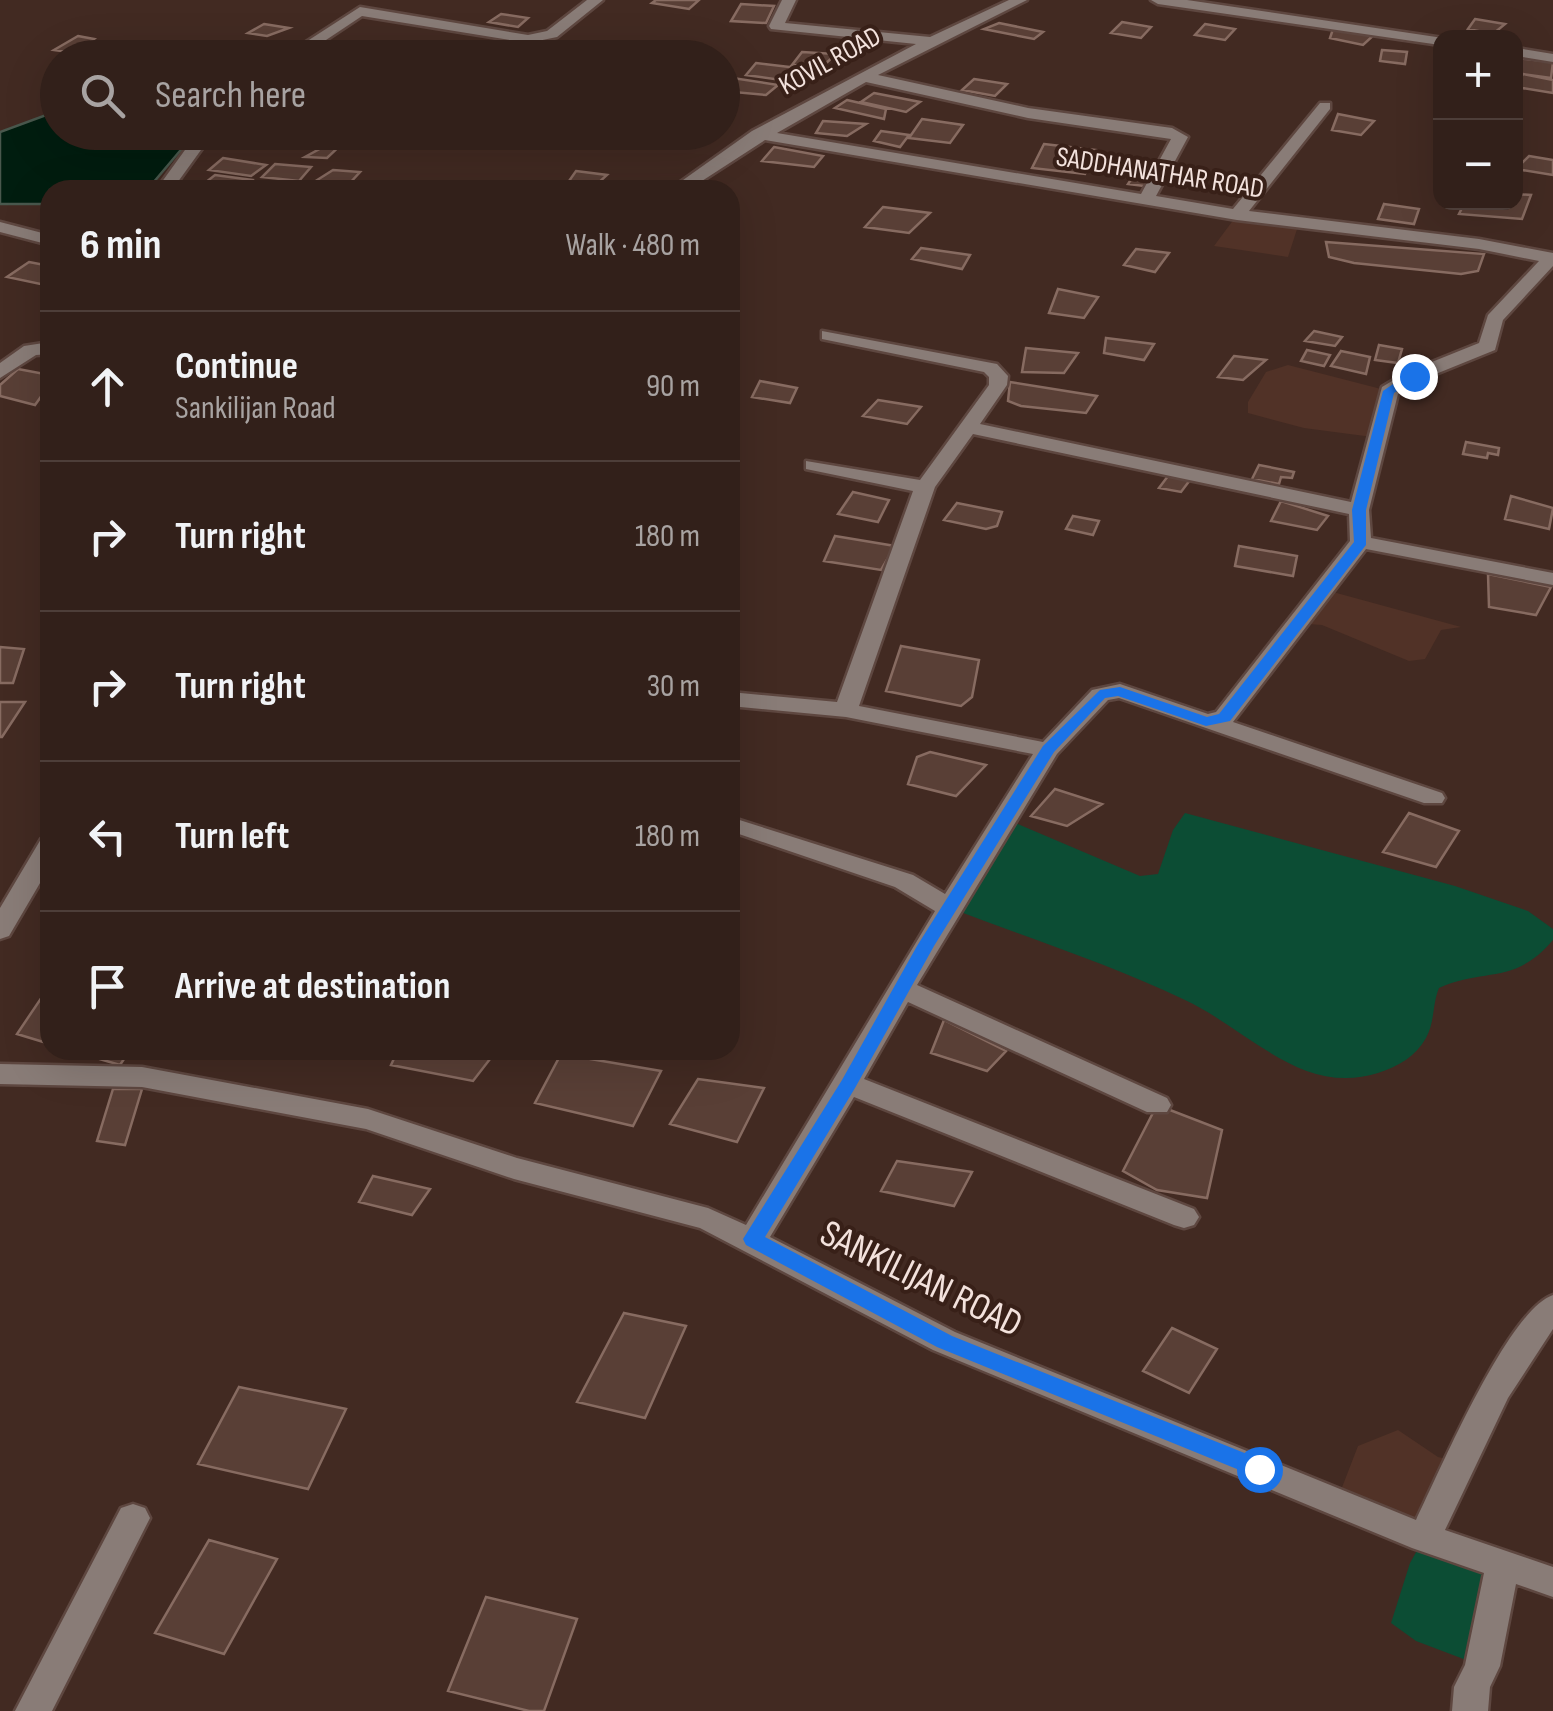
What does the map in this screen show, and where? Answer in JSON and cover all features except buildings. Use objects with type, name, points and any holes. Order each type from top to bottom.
[{"type":"street","points":[[316,40],[360,12],[528,38],[552,34],[596,0]]},
{"type":"street","points":[[789,0],[776,26],[930,40]]},
{"type":"street","name":"KOVIL ROAD","points":[[740,146],[930,40],[1020,0]]},
{"type":"street","points":[[1158,0],[1433,41]]},
{"type":"street","points":[[758,134],[930,40]]},
{"type":"street","points":[[1523,53],[1553,58]]},
{"type":"street","points":[[865,77],[1028,113],[1166,131],[1180,137],[1146,200]]},
{"type":"street","points":[[1237,215],[1325,106]]},
{"type":"street","name":"SADDHANATHAR ROAD","points":[[758,134],[1237,215],[1479,244],[1552,258]]},
{"type":"street","points":[[171,180],[193,150]]},
{"type":"street","name":"KOVIL ROAD","points":[[691,180],[735,150]]},
{"type":"street","points":[[0,228],[40,238]]},
{"type":"street","points":[[1206,721],[1224,718],[1361,542],[1359,510],[1389,391],[1414,376],[1488,346],[1494,319],[1552,258]]},
{"type":"street","points":[[828,336],[990,368],[999,376],[998,385],[925,487],[846,710]]},
{"type":"street","points":[[0,372],[31,350],[40,349]]},
{"type":"street","points":[[968,427],[1359,510]]},
{"type":"street","points":[[813,464],[925,487]]},
{"type":"street","points":[[1361,542],[1553,578]]},
{"type":"street","points":[[753,1239],[1048,750],[1100,694],[1120,691],[1433,798]]},
{"type":"street","points":[[740,700],[846,710],[1048,750]]},
{"type":"street","points":[[740,826],[904,882],[950,908]]},
{"type":"street","points":[[0,930],[40,867]]},
{"type":"street","points":[[902,989],[1157,1105]]},
{"type":"street","name":"SANKILIJAN ROAD","points":[[0,1074],[142,1077],[368,1119],[514,1168],[708,1220],[753,1239],[944,1342],[1424,1538],[1553,1582]]},
{"type":"street","points":[[848,1084],[1184,1216]]},
{"type":"street","points":[[1424,1538],[1495,1388],[1524,1340],[1553,1307]]},
{"type":"street","points":[[34,1711],[133,1518]]},
{"type":"street","points":[[1470,1711],[1472,1687],[1482,1666],[1503,1565]]},
{"type":"shaded area","points":[[40,117],[40,150],[181,150],[155,180],[40,180],[40,204],[0,204],[0,132]]},
{"type":"shaded area","points":[[1237,215],[1299,223],[1288,257],[1214,246]]},
{"type":"shaded area","points":[[1288,365],[1389,391],[1380,438],[1304,428],[1248,413],[1248,402],[1266,372]]},
{"type":"shaded area","points":[[1322,589],[1461,627],[1441,630],[1425,659],[1409,661],[1322,625],[1295,623]]},
{"type":"shaded area","points":[[1398,1430],[1438,1457],[1451,1460],[1424,1538],[1341,1490],[1358,1446]]},
{"type":"green space","points":[[1185,813],[1455,886],[1528,911],[1553,929],[1553,940],[1539,954],[1512,970],[1439,988],[1429,1032],[1417,1050],[1386,1070],[1351,1078],[1325,1076],[1300,1068],[1209,1013],[1157,987],[950,908],[1006,819],[1140,876],[1158,874],[1173,830]]},
{"type":"green space","points":[[1424,1538],[1503,1565],[1482,1666],[1416,1641],[1391,1623],[1410,1563]]},
{"type":"route","points":[[1259,1469],[944,1342],[753,1239],[926,946],[1048,750],[1100,694],[1120,691],[1206,721],[1224,718],[1361,542],[1359,510],[1388,408],[1389,391],[1414,376]]}]
